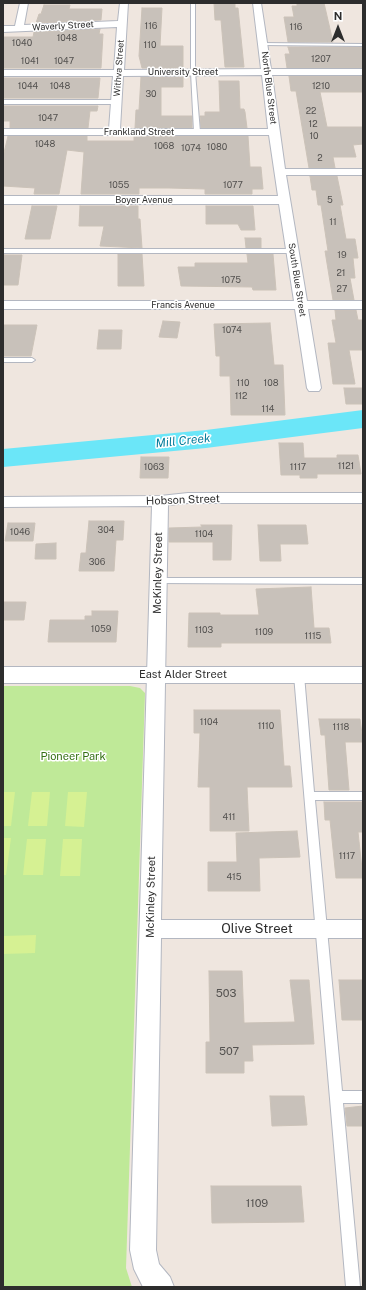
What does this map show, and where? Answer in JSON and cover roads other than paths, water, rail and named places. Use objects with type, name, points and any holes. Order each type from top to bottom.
[{"type":"main road","name":"East Alder Street","points":[[3,675],[363,675]]},
{"type":"street","points":[[19,28],[24,3]]},
{"type":"street","name":"Withva Street","points":[[114,132],[124,3]]},
{"type":"street","name":"North Blue Street","points":[[257,3],[274,132],[282,172]]},
{"type":"street","name":"Waverly Street","points":[[3,29],[122,24]]},
{"type":"street","name":"University Street","points":[[3,73],[363,72]]},
{"type":"street","name":"Frankland Street","points":[[3,132],[274,132]]},
{"type":"street","points":[[282,172],[363,172]]},
{"type":"street","name":"South Blue Street","points":[[282,172],[314,388]]},
{"type":"street","name":"Boyer Avenue","points":[[3,200],[286,200]]},
{"type":"street","name":"Francis Avenue","points":[[3,305],[363,305]]},
{"type":"street","name":"Hobson Street","points":[[3,502],[160,502],[188,498],[363,498]]},
{"type":"street","name":"McKinley Street","points":[[160,502],[143,1250],[147,1269],[160,1287]]},
{"type":"street","name":"Olive Street","points":[[150,929],[363,929]]},
{"type":"lane","points":[[193,3],[193,72],[197,132]]},
{"type":"lane","points":[[263,44],[363,45]]},
{"type":"lane","points":[[3,102],[116,102]]},
{"type":"lane","points":[[3,251],[293,251]]},
{"type":"lane","points":[[3,360],[32,360]]},
{"type":"lane","points":[[158,581],[363,581]]},
{"type":"lane","points":[[299,675],[353,1287]]},
{"type":"lane","points":[[310,796],[363,796]]},
{"type":"lane","points":[[336,1097],[363,1097]]},
{"type":"waterway","name":"Mill Creek","points":[[3,458],[206,439],[363,419]]},
{"type":"park label","name":"Pioneer Park","points":[[73,757]]}]
